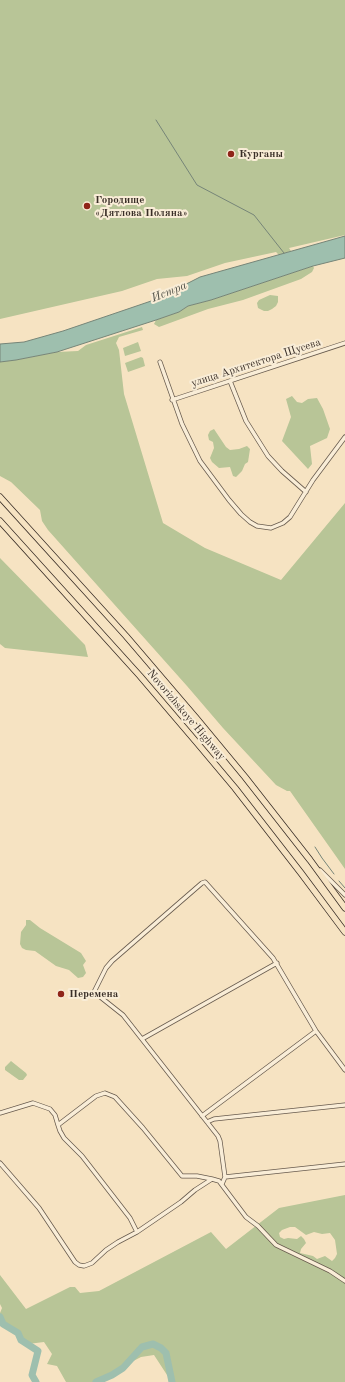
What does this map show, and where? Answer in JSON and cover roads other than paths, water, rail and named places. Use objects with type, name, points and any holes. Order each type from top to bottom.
[{"type":"highway","name":"Novorizhskoye Highway","points":[[0,497],[159,674],[245,777],[310,860],[345,908]]},
{"type":"highway","name":"Novorizhskoye Highway","points":[[0,521],[140,676],[194,739],[235,788],[345,932]]},
{"type":"street","name":"улица Архитектора Щусева","points":[[172,400],[345,343]]},
{"type":"street","points":[[160,362],[172,400],[200,461],[229,500],[250,522],[264,528],[277,526],[290,517],[313,480],[345,437]]},
{"type":"street","points":[[230,381],[246,421],[268,456],[306,492]]},
{"type":"street","points":[[310,860],[345,895]]},
{"type":"street","points":[[222,1184],[225,1177],[220,1141],[207,1122],[123,1015],[94,992],[106,968],[112,961],[202,883],[206,883],[277,963],[316,1031],[345,1070]]},
{"type":"street","points":[[142,1039],[277,963]]},
{"type":"street","points":[[202,1116],[316,1031]]},
{"type":"street","points":[[58,1125],[96,1096],[105,1093],[115,1097],[143,1128],[182,1176],[197,1176],[219,1181],[246,1217],[258,1226],[276,1245],[330,1271],[345,1281]]},
{"type":"street","points":[[0,1113],[33,1103],[50,1109],[55,1115],[61,1134],[82,1156],[130,1218],[137,1232]]},
{"type":"street","points":[[207,1122],[214,1118],[345,1105]]},
{"type":"street","points":[[0,1163],[39,1208],[75,1262],[79,1265],[88,1266],[118,1242],[137,1232],[212,1179]]},
{"type":"street","points":[[225,1177],[345,1164]]},
{"type":"waterway","points":[[156,120],[197,185],[254,215],[284,253]]},
{"type":"waterway","points":[[315,847],[334,874]]},
{"type":"waterway","points":[[339,881],[345,888]]},
{"type":"waterway","points":[[0,1317],[3,1324],[18,1333],[21,1340],[38,1351],[32,1375],[36,1382]]},
{"type":"waterway","points":[[96,1382],[123,1368],[142,1347],[153,1344],[161,1348],[166,1353],[172,1382]]},
{"type":"place","name":"Курганы","points":[[231,154]]},
{"type":"place","name":"Городище «Дятлова Поляна»","points":[[87,206]]},
{"type":"place","name":"Перемена","points":[[61,994]]},
{"type":"water label","name":"Истра","points":[[169,292]]}]
